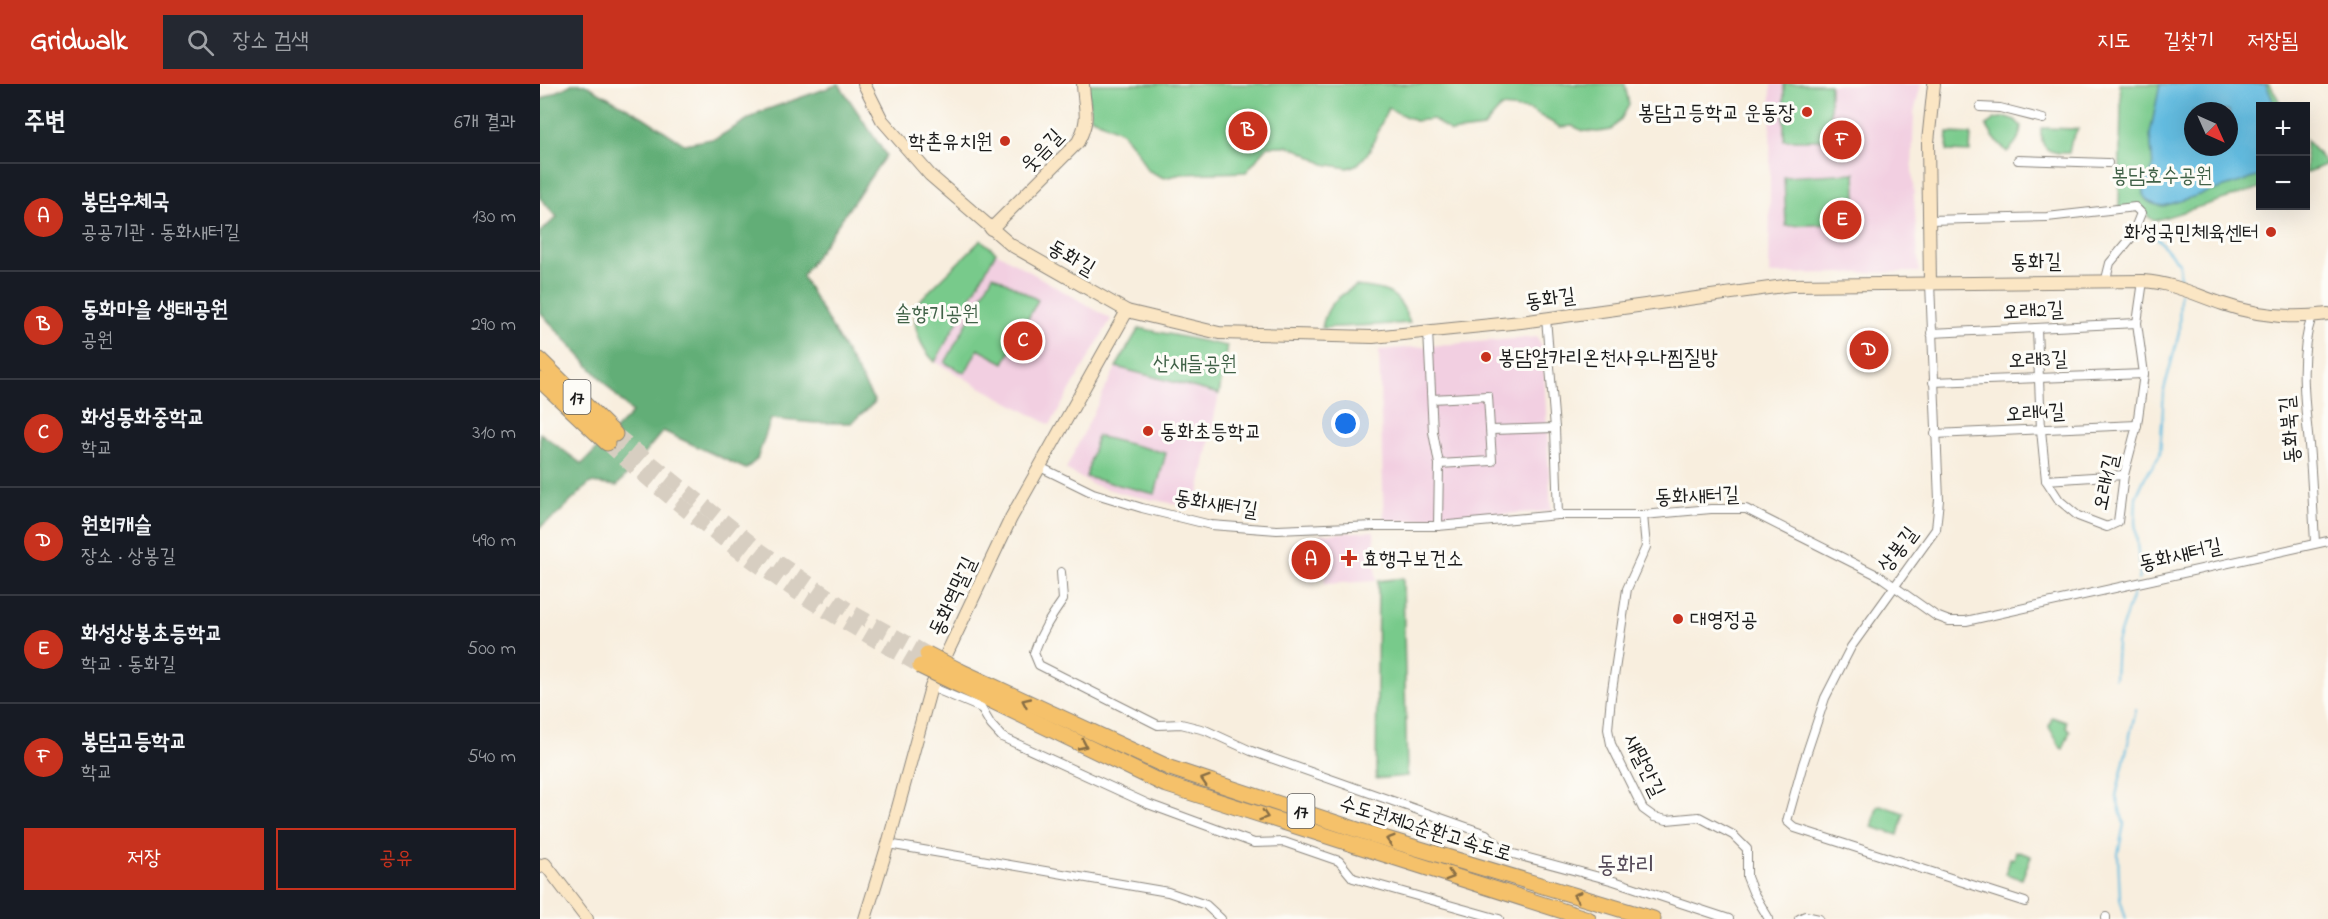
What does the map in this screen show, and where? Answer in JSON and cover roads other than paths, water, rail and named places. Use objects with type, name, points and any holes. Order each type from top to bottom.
[{"type":"highway","name":"17","points":[[540,360],[611,439],[540,380]]},
{"type":"highway","name":"수도권제2순환고속도로","points":[[924,660],[1164,784],[1588,919]]},
{"type":"highway","name":"수도권제2순환고속도로","points":[[958,677],[1170,768],[1370,834],[1653,919]]},
{"type":"street","name":"동화길","points":[[864,84],[882,120],[930,175],[1011,245],[1127,311],[1219,333],[1373,337],[1546,318],[1762,287],[2106,279],[2144,280],[2175,285],[2220,303],[2261,314],[2312,316],[2328,314]]},
{"type":"street","name":"웃음길","points":[[991,229],[1078,142],[1085,129],[1087,113],[1083,84]]},
{"type":"street","name":"상봉길","points":[[1934,84],[1928,142],[1931,333],[1939,501],[1936,529],[1851,647],[1825,698],[1790,805],[1787,821],[1795,828],[2025,902]]},
{"type":"street","points":[[1980,107],[2000,108],[2043,119]]},
{"type":"street","points":[[2018,160],[2108,163]]},
{"type":"street","points":[[1929,220],[2047,217],[2135,207],[2141,213],[2138,224],[2131,238],[2110,262],[2106,279]]},
{"type":"street","name":"오래1길","points":[[2046,480],[2060,500],[2078,516],[2107,527],[2118,522],[2124,475],[2137,425],[2144,374],[2137,323],[2144,280]]},
{"type":"street","name":"동화역말길","points":[[865,919],[932,687],[1011,518],[1127,311]]},
{"type":"street","name":"동화북길","points":[[2312,316],[2307,331],[2303,402],[2309,445],[2316,542]]},
{"type":"street","points":[[1546,318],[1555,429],[1558,514]]},
{"type":"street","name":"오래2길","points":[[1931,333],[2137,323]]},
{"type":"street","points":[[2037,328],[2041,430],[2046,480],[2124,475]]},
{"type":"street","points":[[1428,331],[1433,432],[1439,464],[1438,526]]},
{"type":"street","name":"오래3길","points":[[1933,382],[2039,376],[2144,374]]},
{"type":"street","points":[[1432,399],[1488,396],[1492,461],[1439,464]]},
{"type":"street","name":"오래4길","points":[[1935,434],[2137,425]]},
{"type":"street","points":[[1491,430],[1555,429]]},
{"type":"street","name":"동화새터길","points":[[1040,467],[1093,493],[1211,525],[1277,530],[1438,526],[1558,514],[1643,515],[1711,509],[1746,509],[1791,530],[1894,585],[1936,616],[1949,621],[1966,621],[2328,541]]},
{"type":"street","name":"새말안길","points":[[1643,515],[1646,547],[1627,589],[1611,697],[1608,729],[1611,744],[1642,809],[1654,817],[1667,820],[1699,817],[1733,834],[1747,849],[1747,877],[1753,892],[1770,919]]},
{"type":"street","points":[[1061,572],[1063,600],[1043,628],[1038,640],[1034,653],[1039,665],[1158,724],[1181,724],[1205,730],[1251,752],[1486,834],[1506,852],[1614,881],[1729,919]]},
{"type":"street","points":[[932,687],[981,708],[991,726],[1002,737],[1148,804],[1254,843],[1284,842],[1339,861],[1353,878],[1500,919]]},
{"type":"street","points":[[888,844],[1168,892],[1206,905],[1221,919]]},
{"type":"street","points":[[542,863],[587,919]]},
{"type":"street","points":[[1799,919],[1805,916],[1819,919]]},
{"type":"water","points":[[2160,84],[2266,84],[2273,102],[2256,102],[2256,177],[2164,206],[2148,201],[2145,197],[2144,187],[2153,168],[2150,134]]},
{"type":"waterway","points":[[2156,237],[2179,263],[2180,282]]},
{"type":"waterway","points":[[2138,580],[2140,573],[2135,521],[2136,497],[2145,477],[2160,455],[2164,390],[2179,333],[2180,294]]},
{"type":"waterway","points":[[2115,678],[2117,642],[2136,585]]},
{"type":"waterway","points":[[2126,919],[2120,899],[2118,854],[2124,824],[2116,796],[2136,709]]},
{"type":"tunnel","points":[[615,434],[761,551],[853,613],[927,654]]},
{"type":"tunnel","points":[[607,443],[676,502],[773,576],[828,612],[920,666]]},
{"type":"place","name":"봉담고등학교 운동장","points":[[1807,112]]},
{"type":"place","name":"동화마을 생태공원","points":[[1248,131]]},
{"type":"place","name":"봉담고등학교","points":[[1842,140]]},
{"type":"place","name":"학촌유치원","points":[[1005,141]]},
{"type":"place","name":"화성상봉초등학교","points":[[1842,220]]},
{"type":"place","name":"화성국민체육센터","points":[[2271,232]]},
{"type":"place","name":"화성동화중학교","points":[[1023,341]]},
{"type":"place","name":"원희캐슬","points":[[1869,350]]},
{"type":"place","name":"봉담알카리온천사우나찜질방","points":[[1486,357]]},
{"type":"place","name":"동화초등학교","points":[[1148,431]]},
{"type":"place","name":"효행구보건소","points":[[1349,558]]},
{"type":"place","name":"봉담우체국","points":[[1311,560]]},
{"type":"place","name":"대영정공","points":[[1678,619]]},
{"type":"district","name":"동화리","points":[[1626,864]]},
{"type":"park label","name":"봉담호수공원","points":[[2162,175]]},
{"type":"park label","name":"솔향기공원","points":[[937,313]]},
{"type":"park label","name":"산새들공원","points":[[1195,363]]}]
